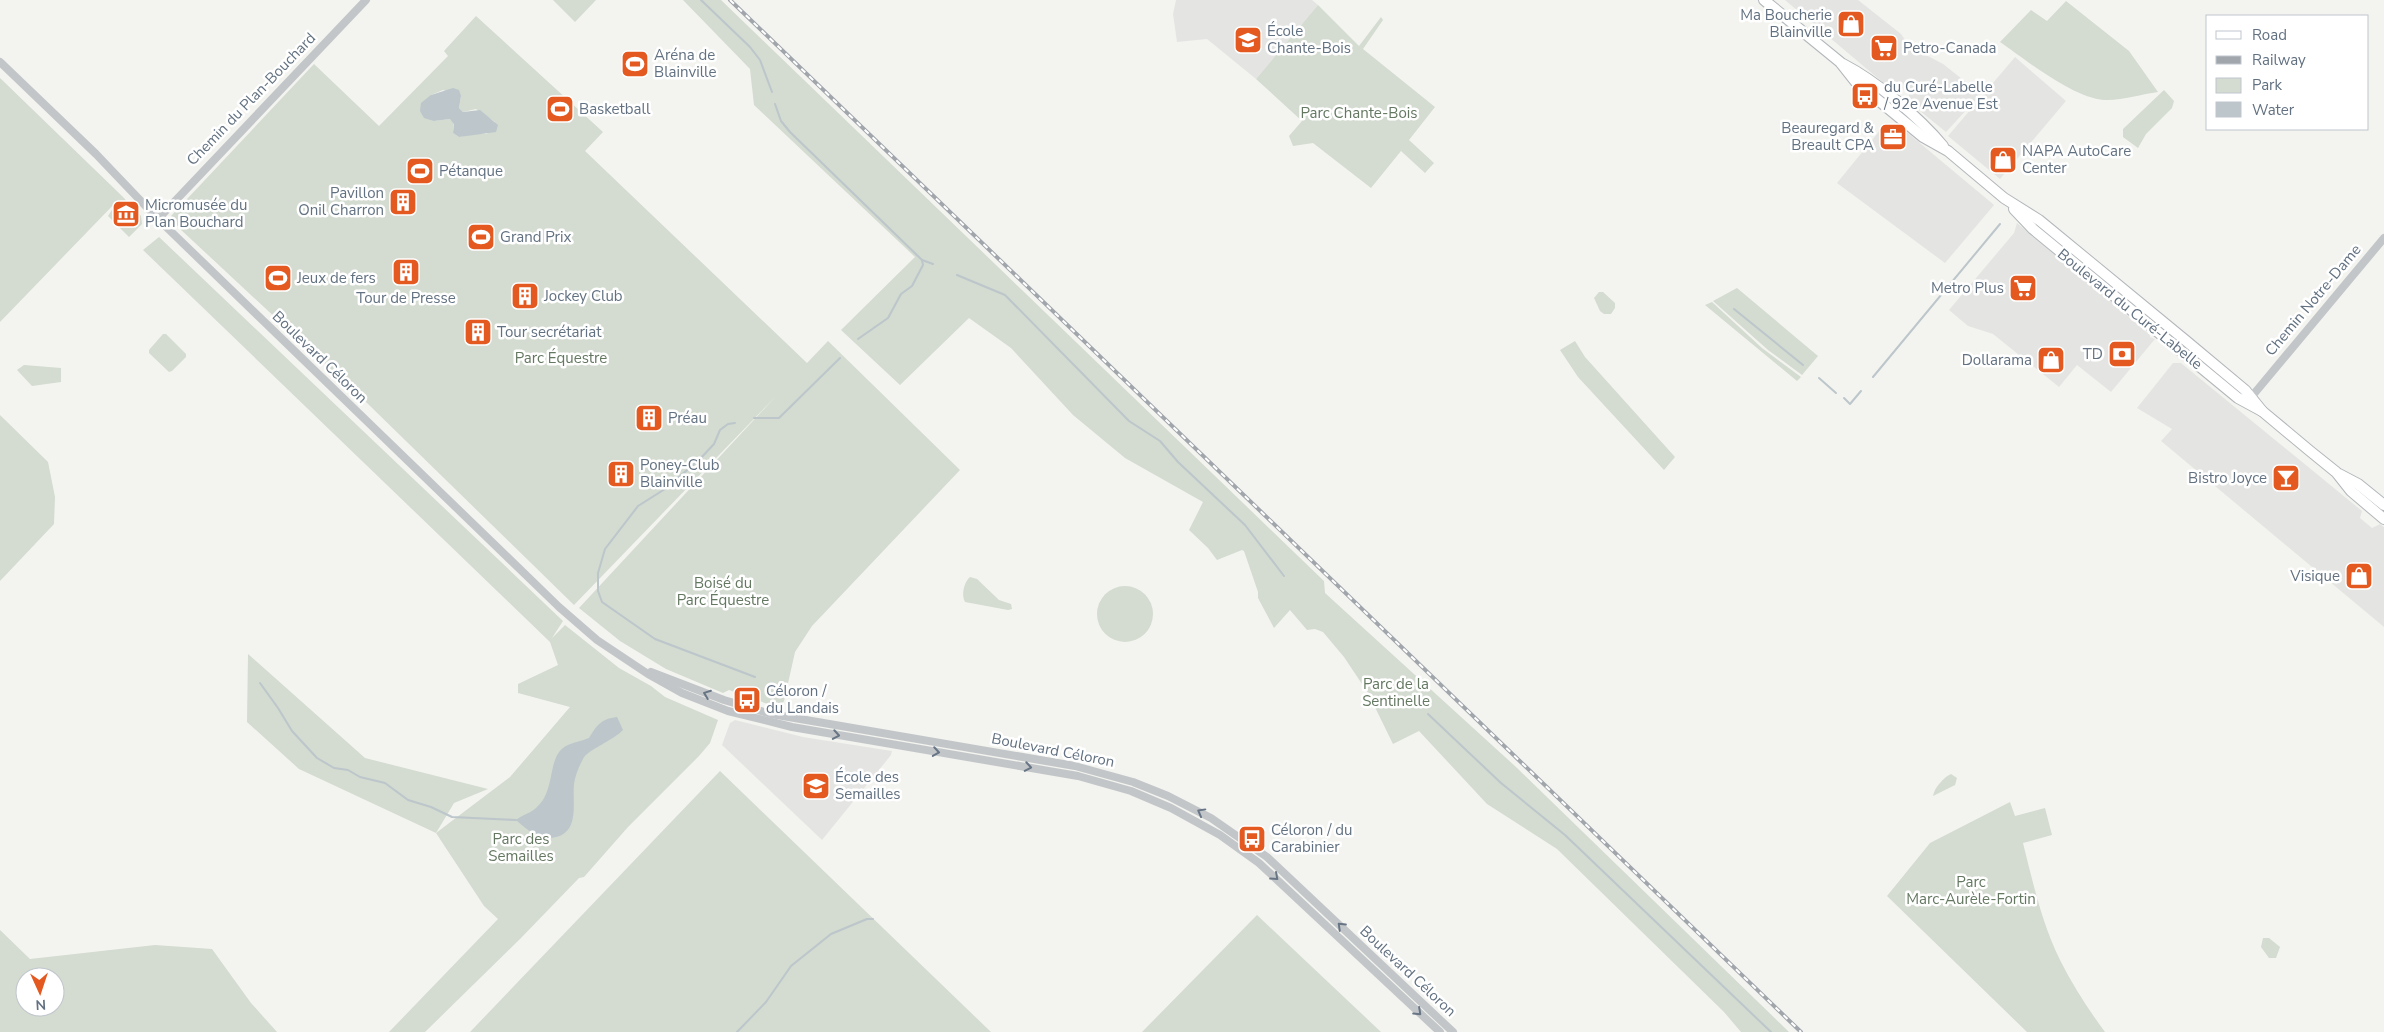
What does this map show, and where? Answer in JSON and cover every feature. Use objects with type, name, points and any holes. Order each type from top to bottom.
[{"type":"main road","name":"Boulevard du Curé-Labelle","points":[[1764,0],[1840,62],[1855,81],[1923,137],[1948,152],[2004,198],[2033,229],[2238,398],[2248,397],[2262,411],[2336,472],[2358,484],[2384,505]]},
{"type":"main road","name":"Boulevard du Curé-Labelle","points":[[2336,472],[2351,491],[2384,519]]},
{"type":"street","name":"Chemin du Plan-Bouchard","points":[[158,219],[366,0]]},
{"type":"street","name":"Boulevard Céloron","points":[[0,62],[96,154],[158,219],[563,611],[597,640],[682,693],[763,721],[1068,774],[1107,784],[1152,799],[1206,826],[1259,863],[1440,1032]]},
{"type":"street","name":"Chemin Notre-Dame","points":[[2248,397],[2384,238]]},
{"type":"street","name":"Boulevard Céloron","points":[[630,662],[716,697],[771,714],[1075,766],[1115,776],[1158,791],[1204,814],[1250,843],[1292,879],[1453,1032]]},
{"type":"street","points":[[1396,991],[1402,984]]},
{"type":"shaded area","name":"École Chante-Bois","points":[[1176,0],[1312,0],[1318,5],[1256,79],[1207,39],[1177,42],[1173,14]]},
{"type":"shaded area","points":[[1785,0],[1858,0],[1901,34],[1909,46],[1943,64],[1981,94],[1946,132],[1909,102],[1909,94],[1898,85],[1886,85]]},
{"type":"shaded area","points":[[2015,57],[2066,101],[2000,179],[1948,136]]},
{"type":"shaded area","points":[[1886,123],[1897,124],[1994,205],[1945,263],[1837,183]]},
{"type":"shaded area","points":[[2017,223],[2097,289],[2150,337],[2155,339],[2111,392],[2077,365],[2059,387],[1993,334],[1968,326],[1949,310],[2014,233]]},
{"type":"shaded area","points":[[2173,363],[2181,363],[2362,511],[2360,518],[2372,528],[2380,524],[2384,527],[2384,627],[2161,441],[2172,429],[2137,408]]},
{"type":"shaded area","name":"École des Semailles","points":[[735,720],[803,737],[892,751],[891,755],[822,840],[722,745],[730,723]]},
{"type":"green space","points":[[553,0],[596,0],[575,22]]},
{"type":"green space","name":"Parc de la Sentinelle","points":[[683,0],[721,0],[1324,581],[1325,593],[1516,767],[1789,1032],[1741,1032],[1724,1012],[1557,849],[1487,804],[1419,731],[1393,744],[1368,693],[1344,657],[1323,632],[1315,629],[1307,630],[1290,610],[1274,628],[1258,598],[1258,592],[1244,551],[1242,550],[1217,560],[1208,548],[1189,530],[1203,502],[1125,458],[1073,415],[1011,348],[969,318],[900,385],[841,330],[915,257],[754,105],[750,69]]},
{"type":"green space","points":[[2066,1],[2129,51],[2158,92],[2117,99],[2104,100],[2092,98],[2064,86],[2000,42],[2031,10],[2047,21]]},
{"type":"green space","name":"Parc Chante-Bois","points":[[1318,5],[1359,46],[1381,17],[1383,20],[1363,49],[1435,107],[1409,140],[1434,163],[1425,173],[1401,151],[1371,188],[1313,143],[1293,146],[1289,136],[1302,121],[1256,79]]},
{"type":"green space","name":"Parc Équestre","points":[[476,16],[603,132],[585,151],[807,363],[828,341],[960,470],[812,626],[795,652],[784,701],[779,708],[729,690],[723,693],[666,669],[620,641],[579,608],[777,395],[574,605],[366,402],[179,228],[171,216],[314,64],[379,126],[448,56],[444,51]],"holes":[[[443,90],[461,96],[459,108],[463,112],[476,109],[495,122],[487,134],[477,133],[459,137],[453,133],[454,121],[450,119],[434,121],[431,95]]]},
{"type":"green space","points":[[0,78],[122,196],[141,216],[142,224],[129,237],[108,216],[119,199],[0,322]]},
{"type":"green space","points":[[2164,90],[2174,101],[2172,108],[2146,134],[2138,148],[2123,137],[2123,129]]},
{"type":"green space","name":"Parc des Semailles","points":[[159,237],[563,621],[552,638],[565,625],[619,668],[651,686],[665,697],[718,720],[710,743],[699,756],[628,827],[584,877],[579,878],[425,1032],[389,1032],[498,919],[484,906],[436,833],[510,777],[570,707],[518,693],[518,684],[558,665],[550,642],[143,250]]},
{"type":"green space","points":[[1737,288],[1818,356],[1802,375],[1768,350],[1713,301]]},
{"type":"green space","points":[[1599,292],[1603,292],[1615,303],[1615,308],[1611,314],[1604,314],[1600,311],[1594,298]]},
{"type":"green space","points":[[1712,302],[1762,348],[1801,377],[1797,381],[1705,305]]},
{"type":"green space","points":[[163,334],[166,334],[186,354],[186,357],[169,372],[149,353],[149,350]]},
{"type":"green space","points":[[1575,341],[1585,357],[1675,457],[1664,470],[1578,377],[1560,350]]},
{"type":"green space","points":[[24,365],[61,368],[61,382],[32,386],[17,370]]},
{"type":"green space","points":[[0,415],[48,462],[55,497],[54,524],[0,581]]},
{"type":"green space","points":[[970,577],[977,579],[999,600],[1011,604],[1012,609],[1008,610],[965,602],[963,596],[964,589]]},
{"type":"green space","points":[[1119,586],[1131,586],[1141,590],[1149,598],[1153,614],[1149,630],[1141,638],[1131,642],[1119,642],[1109,638],[1101,630],[1097,620],[1097,608],[1101,598],[1109,590]]},
{"type":"green space","points":[[248,654],[365,758],[488,789],[454,803],[436,833],[299,769],[247,722]]},
{"type":"green space","points":[[720,771],[991,1032],[470,1032]]},
{"type":"green space","points":[[1951,774],[1957,778],[1955,785],[1933,796],[1940,783]]},
{"type":"green space","name":"Parc Marc-Aurèle-Fortin","points":[[2010,802],[2015,816],[2045,808],[2052,835],[2023,843],[2034,888],[2048,932],[2060,960],[2081,997],[2105,1032],[2027,1032],[1887,896],[1930,843]]},
{"type":"green space","points":[[1257,915],[1381,1032],[1142,1032]]},
{"type":"green space","points":[[0,930],[30,959],[155,945],[212,949],[251,1003],[277,1032],[0,1032]]},
{"type":"green space","points":[[2263,938],[2269,938],[2280,947],[2276,958],[2269,958],[2261,947]]},
{"type":"water","points":[[453,88],[459,90],[461,96],[459,108],[463,112],[480,110],[498,125],[496,132],[459,137],[453,133],[454,124],[450,119],[434,121],[424,118],[420,111],[421,103],[431,95]]},
{"type":"water","points":[[617,717],[623,730],[585,756],[579,768],[574,784],[573,815],[569,829],[564,834],[556,837],[544,838],[534,834],[516,820],[534,810],[542,801],[549,785],[555,760],[563,748],[589,738],[600,723]]},
{"type":"waterway","points":[[701,0],[750,47],[760,60],[772,92]]},
{"type":"waterway","points":[[775,104],[781,121],[790,132],[922,260],[933,264]]},
{"type":"waterway","points":[[1873,377],[2000,224]]},
{"type":"waterway","points":[[858,339],[888,318],[901,294],[912,286],[923,265],[922,260]]},
{"type":"waterway","points":[[957,275],[1005,295],[1129,421],[1160,441],[1178,462],[1245,525],[1284,576]]},
{"type":"waterway","points":[[1734,309],[1803,365]]},
{"type":"waterway","points":[[754,418],[779,418],[840,358]]},
{"type":"waterway","points":[[1819,378],[1836,393]]},
{"type":"waterway","points":[[1844,398],[1850,404],[1861,391]]},
{"type":"waterway","points":[[735,423],[728,424],[720,430],[714,444],[700,459],[665,489],[638,506],[605,549],[598,573],[598,591],[602,602],[655,639],[755,677]]},
{"type":"waterway","points":[[260,683],[292,731],[317,758],[334,768],[348,770],[360,777],[385,783],[408,800],[431,807],[452,817],[516,820]]},
{"type":"waterway","points":[[1428,714],[1501,783],[1565,835],[1771,1032]]},
{"type":"waterway","points":[[737,1032],[766,1002],[791,966],[831,934],[867,919],[873,919]]},
{"type":"railway","points":[[730,0],[1801,1032]]},
{"type":"place","name":"Ma Boucherie Blainville","points":[[1851,24]]},
{"type":"place","name":"École Chante-Bois","points":[[1248,40]]},
{"type":"place","name":"Petro-Canada","points":[[1884,48]]},
{"type":"place","name":"Aréna de Blainville","points":[[635,64]]},
{"type":"place","name":"du Curé-Labelle / 92e Avenue Est","points":[[1865,96]]},
{"type":"place","name":"Basketball","points":[[560,109]]},
{"type":"place","name":"Beauregard & Breault CPA","points":[[1893,137]]},
{"type":"place","name":"NAPA AutoCare Center","points":[[2003,160]]},
{"type":"place","name":"Pétanque","points":[[420,171]]},
{"type":"place","name":"Pavillon Onil Charron","points":[[403,202]]},
{"type":"place","name":"Micromusée du Plan Bouchard","points":[[126,214]]},
{"type":"place","name":"Grand Prix","points":[[481,237]]},
{"type":"place","name":"Tour de Presse","points":[[406,272]]},
{"type":"place","name":"Jeux de fers","points":[[278,278]]},
{"type":"place","name":"Metro Plus","points":[[2023,288]]},
{"type":"place","name":"Jockey Club","points":[[525,296]]},
{"type":"place","name":"Tour secrétariat","points":[[478,332]]},
{"type":"place","name":"TD","points":[[2122,354]]},
{"type":"place","name":"Dollarama","points":[[2051,360]]},
{"type":"place","name":"Préau","points":[[649,418]]},
{"type":"place","name":"Poney-Club Blainville","points":[[621,474]]},
{"type":"place","name":"Bistro Joyce","points":[[2286,478]]},
{"type":"place","name":"Visique","points":[[2359,576]]},
{"type":"place","name":"Céloron / du Landais","points":[[747,700]]},
{"type":"place","name":"École des Semailles","points":[[816,786]]},
{"type":"place","name":"Céloron / du Carabinier","points":[[1252,839]]},
{"type":"park label","name":"Boisé du Parc Équestre","points":[[723,592]]}]
